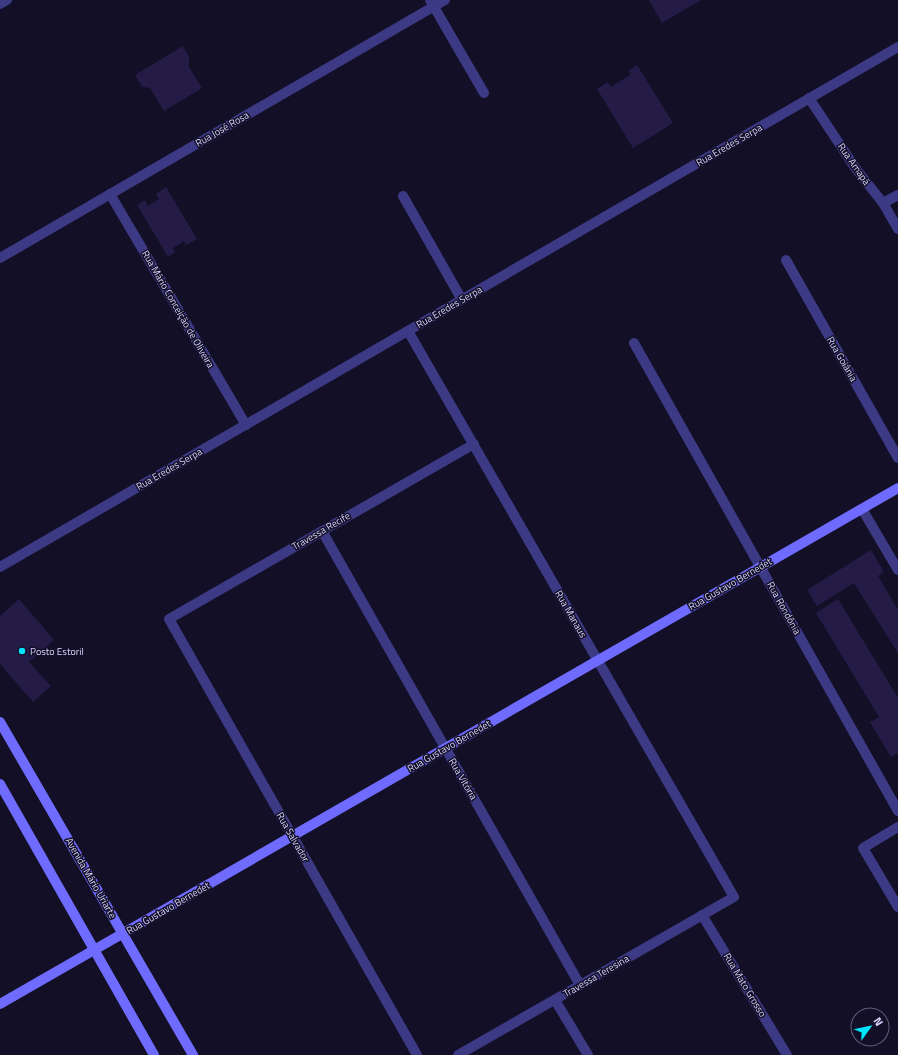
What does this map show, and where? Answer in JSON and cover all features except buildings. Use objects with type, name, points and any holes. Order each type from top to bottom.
[{"type":"main road","name":"Rua Gustavo Bernedet","points":[[0,1004],[898,488]]},
{"type":"main road","name":"Avenida Mário Uriarte","points":[[0,722],[193,1055]]},
{"type":"main road","points":[[0,784],[154,1055]]},
{"type":"street","points":[[0,4],[7,0]]},
{"type":"street","name":"Rua José Rosa","points":[[0,258],[432,3],[445,0]]},
{"type":"street","points":[[432,3],[484,93]]},
{"type":"street","name":"Rua Eredes Serpa","points":[[0,566],[898,47]]},
{"type":"street","name":"Rua Amapá","points":[[810,98],[856,169],[883,204],[898,229]]},
{"type":"street","name":"Rua Mário Conceição de Oliveira","points":[[110,194],[246,425]]},
{"type":"street","points":[[883,204],[898,195]]},
{"type":"street","points":[[403,196],[462,300]]},
{"type":"street","name":"Rua Goiânia","points":[[786,260],[898,458]]},
{"type":"street","name":"Rua Manaus","points":[[408,331],[734,897]]},
{"type":"street","name":"Rua Rondônia","points":[[634,343],[898,811]]},
{"type":"street","name":"Travessa Recife","points":[[169,619],[474,444]]},
{"type":"street","points":[[862,509],[898,570]]},
{"type":"street","name":"Rua Vitória","points":[[322,531],[580,985]]},
{"type":"street","name":"Rua Salvador","points":[[169,619],[417,1055]]},
{"type":"street","points":[[898,827],[863,848],[898,907]]},
{"type":"street","name":"Travessa Teresina","points":[[458,1055],[734,897]]},
{"type":"street","name":"Rua Mato Grosso","points":[[702,915],[787,1055]]},
{"type":"street","points":[[555,1000],[588,1055]]},
{"type":"place","name":"Posto Estoril","points":[[22,651]]}]
